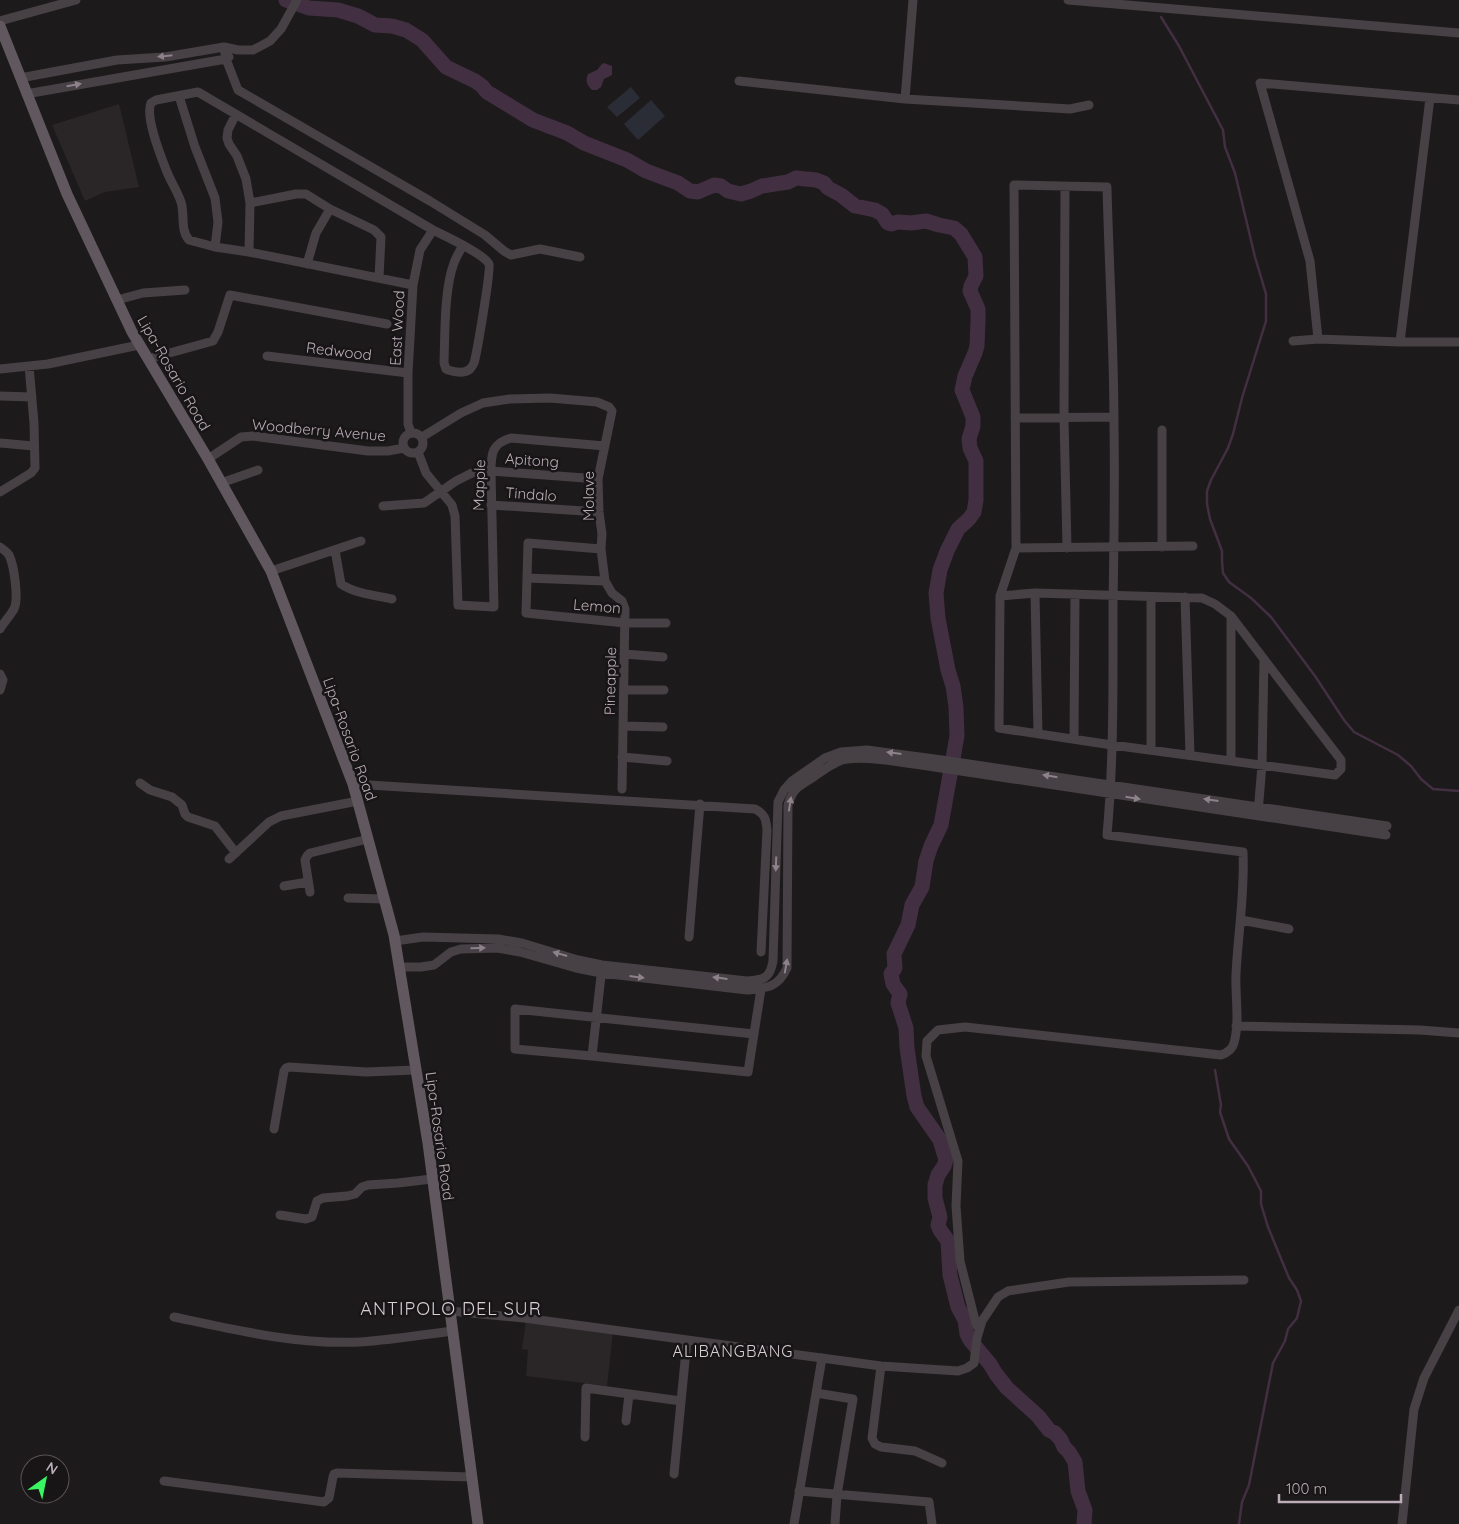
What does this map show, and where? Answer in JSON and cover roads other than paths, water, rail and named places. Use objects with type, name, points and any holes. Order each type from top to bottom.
[{"type":"main road","name":"Lipa-Rosario Road","points":[[0,26],[67,194],[116,300],[139,345],[208,459],[271,571],[353,784],[395,941],[428,1143],[478,1524]]},
{"type":"street","points":[[0,21],[76,0]]},
{"type":"street","points":[[20,78],[117,60],[165,57],[224,47],[238,50],[254,50],[270,41],[281,29],[297,0]]},
{"type":"street","points":[[905,99],[913,0]]},
{"type":"street","points":[[1068,0],[1459,33]]},
{"type":"street","points":[[224,47],[226,60],[238,90],[430,201],[485,235],[504,251],[511,255],[540,249],[580,257]]},
{"type":"street","points":[[26,94],[226,60],[238,50]]},
{"type":"street","points":[[143,58],[146,73]]},
{"type":"street","points":[[739,81],[905,99],[1070,109],[1089,105]]},
{"type":"street","points":[[1318,339],[1310,261],[1260,83],[1459,100]]},
{"type":"street","points":[[413,285],[192,241],[187,237],[182,204],[165,167],[149,113],[149,107],[154,101],[198,92],[433,230],[463,245],[484,258],[490,267],[474,362],[469,370],[464,372],[448,370],[444,366],[446,306],[454,264],[463,245]]},
{"type":"street","points":[[179,96],[195,147],[215,198],[218,222],[215,247]]},
{"type":"street","points":[[1400,342],[1430,98]]},
{"type":"street","points":[[236,114],[228,130],[227,138],[237,156],[246,179],[250,203],[249,252]]},
{"type":"street","points":[[979,1328],[976,1324],[960,1261],[956,1206],[958,1161],[926,1056],[927,1041],[938,1030],[965,1027],[1221,1055],[1230,1052],[1234,1045],[1236,974],[1244,876],[1243,852],[1107,835],[1112,745],[1113,596],[1114,548],[1114,417],[1107,187],[1014,186],[1016,548],[1000,596],[999,728],[1112,745],[1335,775],[1341,769],[1341,760],[1231,616],[1215,604],[1202,598],[1151,596],[1113,596],[1035,593],[1000,596]]},
{"type":"street","points":[[1065,186],[1064,418],[1066,548]]},
{"type":"street","points":[[250,203],[296,194],[306,194],[330,209],[374,230],[382,240],[379,278]]},
{"type":"street","points":[[307,264],[316,232],[330,209]]},
{"type":"street","name":"East Wood","points":[[410,433],[408,424],[408,373],[413,285],[420,250],[433,230]]},
{"type":"street","points":[[116,300],[143,293],[185,290]]},
{"type":"street","points":[[148,359],[213,341],[218,332],[230,295],[387,324]]},
{"type":"street","points":[[1293,341],[1318,339],[1459,342]]},
{"type":"street","points":[[0,369],[48,364],[139,345]]},
{"type":"street","name":"Redwood","points":[[267,356],[408,373]]},
{"type":"street","points":[[0,492],[31,473],[35,464],[34,423],[29,366]]},
{"type":"street","points":[[0,396],[32,397]]},
{"type":"street","name":"Molave","points":[[422,437],[468,410],[483,404],[510,398],[550,398],[597,402],[609,407],[612,411],[598,479],[602,534],[600,549],[604,581]]},
{"type":"street","points":[[1015,418],[1114,417]]},
{"type":"street","points":[[1162,430],[1162,547]]},
{"type":"street","points":[[410,433],[419,434],[422,437],[424,446],[418,452],[412,453],[404,448],[404,438],[410,433]]},
{"type":"street","name":"Woodberry Avenue","points":[[208,459],[241,437],[253,436],[368,451],[388,451],[404,448]]},
{"type":"street","name":"Mapple","points":[[441,490],[452,505],[455,516],[458,605],[494,606],[491,458],[495,447],[502,440],[511,438],[605,446]]},
{"type":"street","points":[[0,443],[34,446]]},
{"type":"street","points":[[418,452],[426,473],[441,490]]},
{"type":"street","points":[[221,483],[258,470]]},
{"type":"street","name":"Apitong","points":[[382,506],[424,503],[432,499],[441,490],[472,473],[491,471],[598,479]]},
{"type":"street","name":"Tindalo","points":[[491,505],[599,512]]},
{"type":"street","points":[[271,571],[361,541]]},
{"type":"street","points":[[600,549],[528,543],[527,578],[604,581]]},
{"type":"street","points":[[1016,548],[1193,546]]},
{"type":"street","points":[[0,547],[10,557],[16,602],[14,610],[0,629]]},
{"type":"street","points":[[335,550],[341,584],[358,592],[392,599]]},
{"type":"street","name":"Lemon","points":[[527,578],[526,613],[625,622],[666,623]]},
{"type":"street","name":"Pineapple","points":[[604,581],[612,593],[622,601],[625,609],[622,789]]},
{"type":"street","points":[[1035,593],[1038,734]]},
{"type":"street","points":[[1074,739],[1075,594]]},
{"type":"street","points":[[1151,596],[1151,750]]},
{"type":"street","points":[[1184,598],[1190,755]]},
{"type":"street","points":[[1231,616],[1231,761]]},
{"type":"street","points":[[624,654],[663,657]]},
{"type":"street","points":[[1258,812],[1262,765],[1264,660]]},
{"type":"street","points":[[0,674],[3,680],[0,690]]},
{"type":"street","points":[[624,690],[664,690]]},
{"type":"street","points":[[623,726],[663,727]]},
{"type":"street","points":[[399,967],[434,965],[451,952],[461,948],[497,948],[520,952],[576,968],[747,981],[762,980],[771,972],[773,961],[778,802],[784,790],[825,758],[841,752],[867,750],[941,764]]},
{"type":"street","points":[[622,757],[667,761]]},
{"type":"street","points":[[395,941],[423,938],[498,939],[522,943],[602,969],[747,990],[776,984],[784,977],[787,968],[788,806],[791,794],[829,766],[843,760],[867,758],[964,767],[1387,831]]},
{"type":"street","points":[[140,783],[150,790],[172,797],[182,805],[188,817],[215,826],[232,856],[269,822],[281,816],[358,801]]},
{"type":"street","points":[[353,784],[700,804],[755,809],[766,818],[767,830],[761,952]]},
{"type":"street","points":[[689,937],[700,804]]},
{"type":"street","points":[[310,892],[305,860],[310,853],[368,838]]},
{"type":"street","points":[[284,886],[308,882]]},
{"type":"street","points":[[348,898],[384,899]]},
{"type":"street","points":[[1240,920],[1289,929]]},
{"type":"street","points":[[448,939],[451,952]]},
{"type":"street","points":[[592,1056],[602,969]]},
{"type":"street","points":[[754,1034],[515,1008],[515,1049],[748,1072],[754,1034],[761,988]]},
{"type":"street","points":[[1236,1026],[1420,1030],[1459,1033]]},
{"type":"street","points":[[274,1128],[286,1068],[366,1072],[416,1070]]},
{"type":"street","points":[[280,1215],[312,1217],[317,1201],[323,1198],[355,1194],[362,1187],[368,1185],[398,1184],[432,1179]]},
{"type":"street","points":[[450,1311],[524,1318],[881,1366],[958,1371],[974,1363],[979,1328],[986,1312],[998,1297],[1008,1291],[1069,1282],[1244,1280]]},
{"type":"street","points":[[1402,1524],[1414,1408],[1424,1378],[1459,1310]]},
{"type":"street","points":[[174,1317],[245,1332],[301,1340],[360,1342],[452,1331]]},
{"type":"street","points":[[674,1474],[687,1340]]},
{"type":"street","points":[[794,1524],[822,1358]]},
{"type":"street","points":[[881,1366],[872,1438],[875,1444],[880,1447],[915,1452],[942,1463]]},
{"type":"street","points":[[585,1437],[586,1388],[681,1401]]},
{"type":"street","points":[[816,1393],[853,1399],[837,1495],[835,1524]]},
{"type":"street","points":[[626,1421],[628,1394]]},
{"type":"street","points":[[164,1481],[324,1502],[329,1498],[333,1477],[337,1473],[471,1477]]},
{"type":"street","points":[[799,1491],[929,1502],[932,1524]]},
{"type":"waterway","points":[[286,0],[309,8],[338,10],[358,16],[375,25],[392,26],[406,30],[422,40],[446,67],[475,81],[487,92],[533,120],[627,160],[646,171],[678,183],[690,191],[698,192],[714,185],[741,194],[762,186],[788,182],[796,178],[816,180],[824,183],[828,188],[855,206],[875,210],[882,214],[888,223],[926,221],[954,228],[961,234],[975,257],[976,276],[970,291],[978,309],[977,346],[965,376],[962,390],[973,417],[973,426],[969,439],[970,448],[976,461],[976,500],[974,512],[958,529],[947,551],[940,570],[936,593],[938,618],[953,686],[957,736],[941,825],[926,861],[922,887],[912,905],[908,925],[894,954],[895,968],[891,974],[893,984],[900,994],[898,1003],[906,1028],[907,1048],[917,1107],[940,1140],[946,1160],[935,1185],[935,1198],[940,1217],[938,1225],[948,1241],[950,1275],[958,1307],[965,1320],[967,1334],[1007,1388],[1038,1416],[1049,1430],[1055,1433],[1069,1452],[1075,1462],[1078,1491],[1085,1510],[1084,1524]]},
{"type":"waterway","points":[[1161,17],[1179,46],[1223,130],[1225,147],[1235,173],[1266,294],[1266,321],[1233,434],[1207,491],[1210,519],[1222,551],[1223,573],[1229,582],[1251,598],[1271,617],[1354,732],[1398,755],[1433,789],[1459,791]]},
{"type":"waterway","points":[[1215,1070],[1221,1105],[1220,1112],[1229,1139],[1248,1166],[1261,1191],[1261,1204],[1268,1227],[1289,1278],[1297,1290],[1301,1301],[1297,1318],[1288,1329],[1285,1341],[1273,1363],[1249,1485],[1242,1502],[1239,1524]]},
{"type":"district","name":"ANTIPOLO DEL SUR","points":[[451,1308]]},
{"type":"district","name":"ALIBANGBANG","points":[[733,1351]]}]
